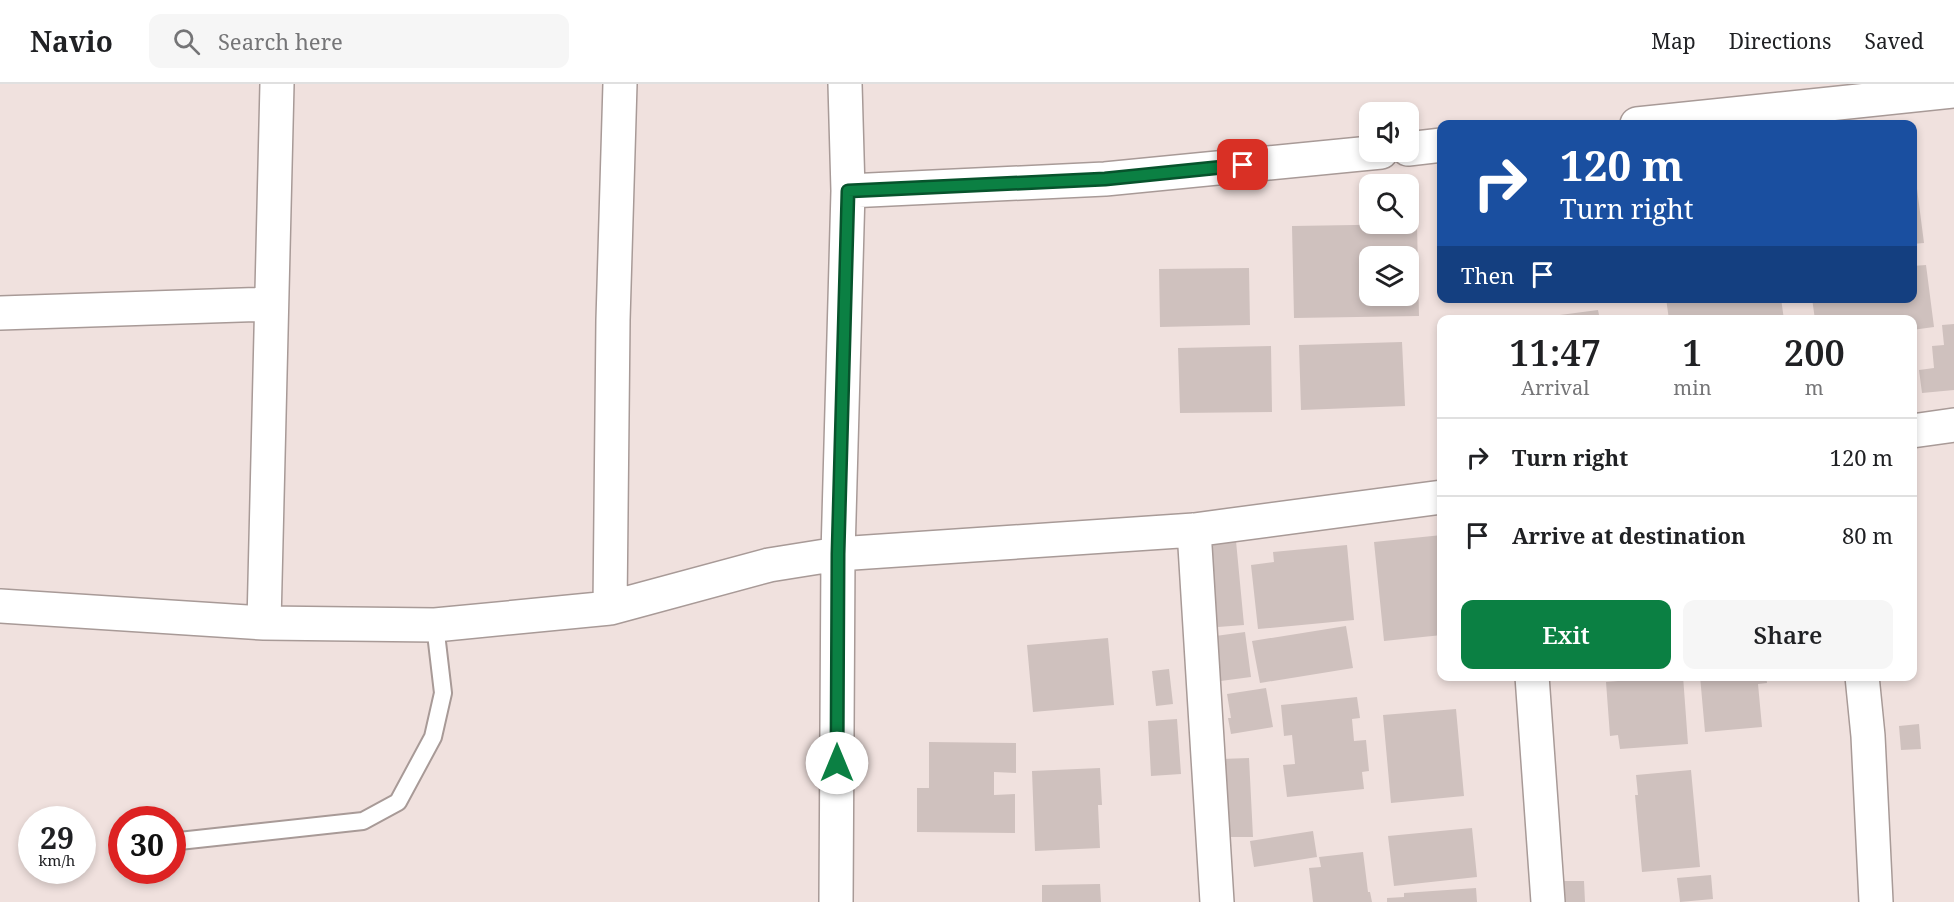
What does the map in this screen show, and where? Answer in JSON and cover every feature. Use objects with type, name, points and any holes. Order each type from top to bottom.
[{"type":"street","points":[[264,623],[277,84]]},
{"type":"street","points":[[610,608],[613,320],[620,84]]},
{"type":"street","points":[[836,902],[838,554],[848,191],[845,84]]},
{"type":"street","points":[[1675,120],[1954,91]]},
{"type":"street","points":[[1419,148],[1437,146]]},
{"type":"street","points":[[848,191],[1105,179],[1359,154]]},
{"type":"street","points":[[0,313],[271,304]]},
{"type":"street","points":[[1917,430],[1954,425]]},
{"type":"street","points":[[0,606],[264,623],[435,625],[610,608],[769,565],[838,554],[1194,530],[1437,498]]},
{"type":"street","points":[[1194,530],[1217,902]]},
{"type":"street","points":[[1532,681],[1548,902]]},
{"type":"street","points":[[1862,681],[1868,736],[1876,902]]},
{"type":"lane","points":[[186,840],[363,821],[398,802],[433,737],[443,693],[435,625]]},
{"type":"building","points":[[1917,189],[1924,243],[1917,244]]},
{"type":"building","points":[[1359,225],[1359,234],[1417,234],[1417,246],[1359,246],[1359,306],[1419,306],[1419,316],[1294,318],[1292,226]]},
{"type":"building","points":[[1926,265],[1934,327],[1917,329],[1917,315],[1814,315],[1813,303],[1917,303],[1917,266]]},
{"type":"building","points":[[1249,268],[1250,325],[1160,327],[1159,269]]},
{"type":"building","points":[[1667,303],[1782,303],[1783,315],[1668,315]]},
{"type":"building","points":[[1598,310],[1599,315],[1560,315]]},
{"type":"building","points":[[1954,324],[1954,390],[1922,393],[1919,370],[1934,368],[1932,346],[1944,345],[1942,325]]},
{"type":"building","points":[[1402,342],[1405,406],[1301,410],[1299,345]]},
{"type":"building","points":[[1271,346],[1272,412],[1180,413],[1178,348]]},
{"type":"building","points":[[1437,536],[1437,636],[1384,641],[1374,542]]},
{"type":"building","points":[[1236,541],[1244,625],[1205,628],[1197,544]]},
{"type":"building","points":[[1347,545],[1354,620],[1258,629],[1251,565],[1274,562],[1273,552]]},
{"type":"building","points":[[1346,626],[1353,668],[1260,683],[1252,641]]},
{"type":"building","points":[[1245,632],[1251,677],[1213,682],[1208,637]]},
{"type":"building","points":[[1108,638],[1114,705],[1033,712],[1027,645]]},
{"type":"building","points":[[1169,669],[1173,704],[1156,706],[1152,671]]},
{"type":"building","points":[[1683,681],[1688,744],[1620,749],[1618,735],[1610,736],[1606,682]]},
{"type":"building","points":[[1700,681],[1767,681],[1767,683],[1758,684],[1762,727],[1705,732]]},
{"type":"building","points":[[1266,688],[1273,727],[1231,734],[1227,694]]},
{"type":"building","points":[[1357,697],[1360,718],[1352,719],[1354,741],[1366,740],[1369,771],[1362,772],[1364,789],[1287,797],[1283,765],[1295,764],[1292,735],[1284,736],[1281,705]]},
{"type":"building","points":[[1456,709],[1464,796],[1391,803],[1383,715]]},
{"type":"building","points":[[1177,719],[1181,774],[1151,776],[1148,721]]},
{"type":"building","points":[[1919,724],[1921,749],[1901,750],[1899,726]]},
{"type":"building","points":[[929,742],[1016,743],[1016,773],[994,772],[994,795],[1015,794],[1015,833],[917,832],[917,788],[929,788]]},
{"type":"building","points":[[1249,758],[1253,837],[1225,837],[1221,759]]},
{"type":"building","points":[[1100,768],[1102,805],[1098,805],[1100,848],[1035,851],[1032,771]]},
{"type":"building","points":[[1691,770],[1700,867],[1642,872],[1635,795],[1638,795],[1636,775]]},
{"type":"building","points":[[1472,828],[1477,877],[1394,886],[1388,836]]},
{"type":"building","points":[[1313,831],[1317,857],[1254,867],[1250,841]]},
{"type":"building","points":[[1363,852],[1368,892],[1370,892],[1372,902],[1313,902],[1309,868],[1321,867],[1319,857]]},
{"type":"building","points":[[1711,875],[1713,899],[1680,902],[1677,878]]},
{"type":"building","points":[[1561,881],[1584,881],[1585,902],[1561,902]]},
{"type":"building","points":[[1100,884],[1101,902],[1042,902],[1042,885]]},
{"type":"building","points":[[1476,888],[1477,902],[1387,902],[1387,898],[1404,897],[1404,893]]},
{"type":"route","points":[[837,763],[838,554],[848,191],[1105,179],[1243,165]]}]
